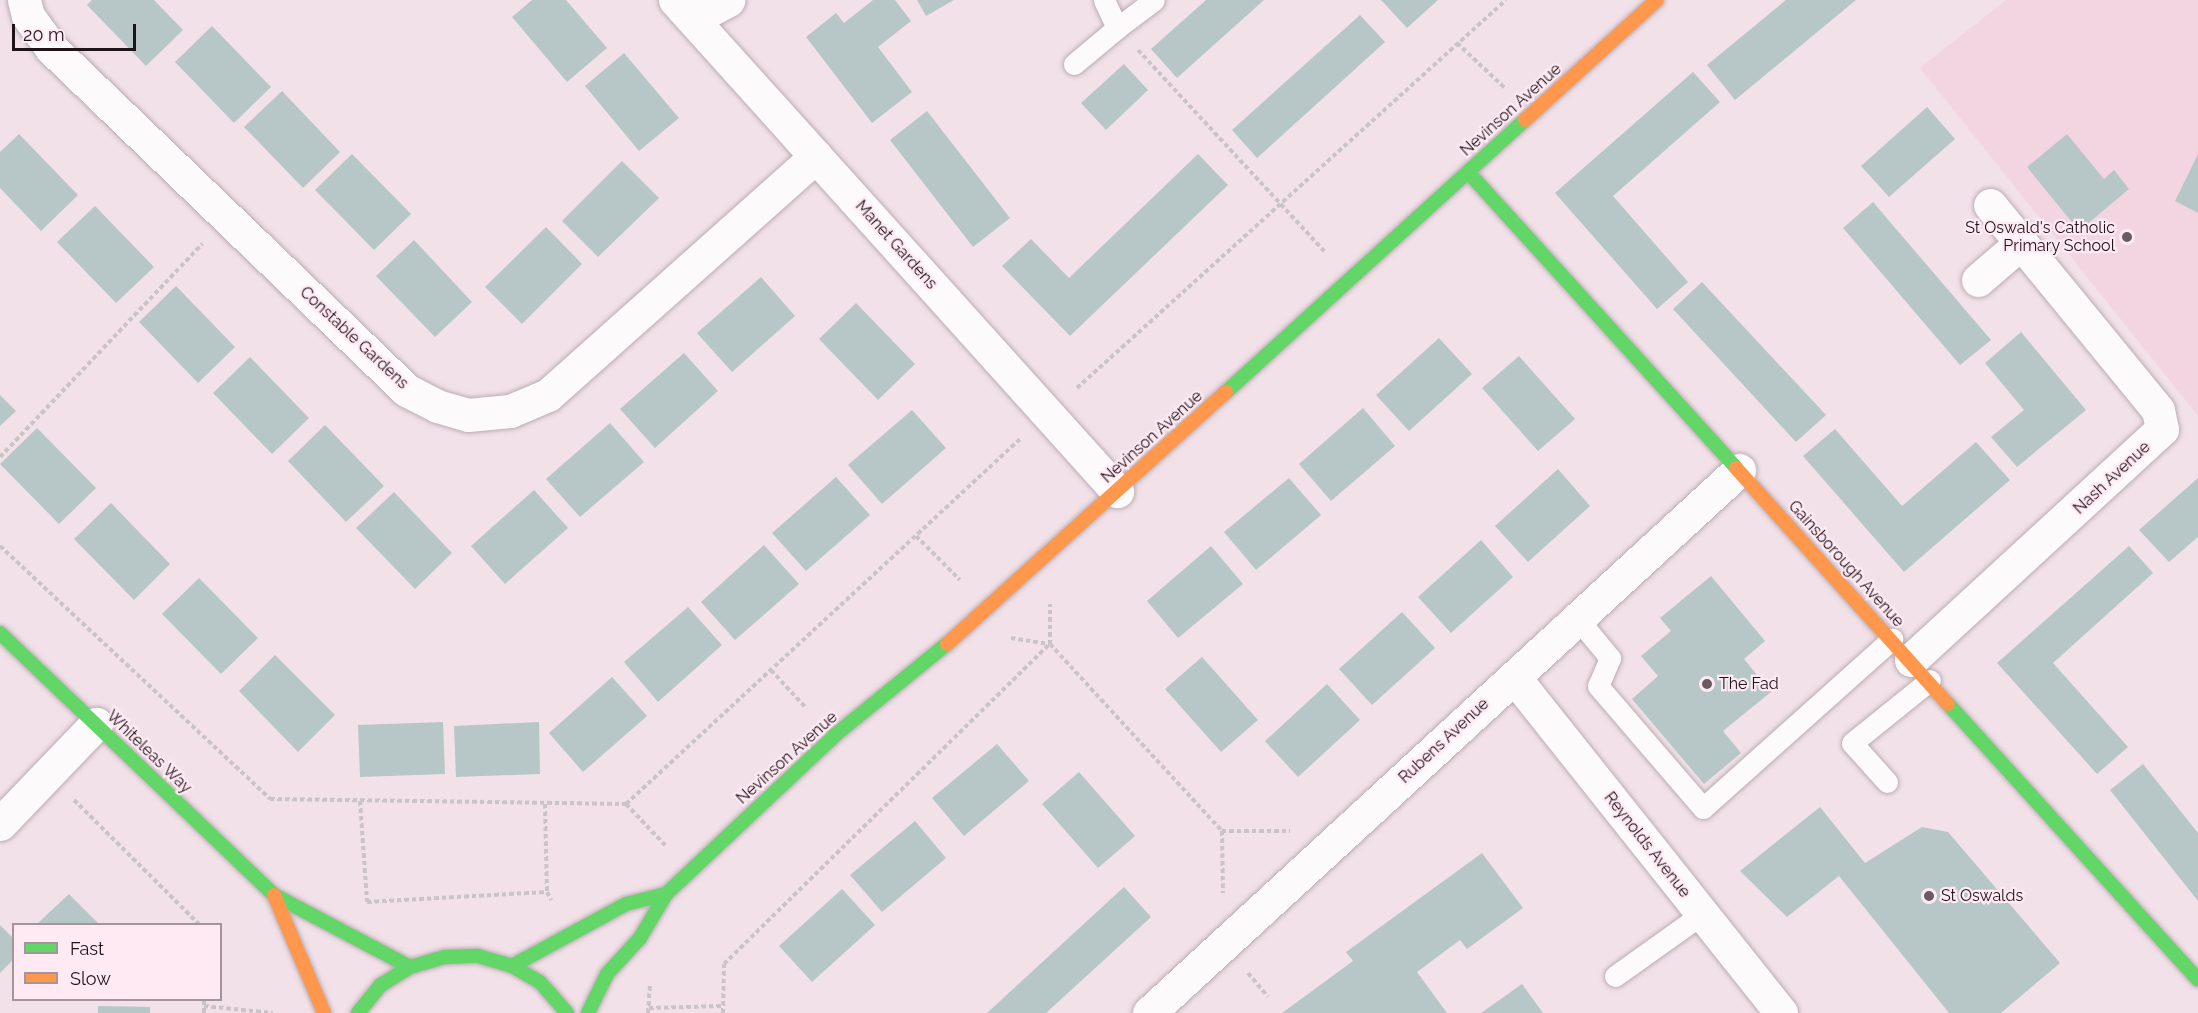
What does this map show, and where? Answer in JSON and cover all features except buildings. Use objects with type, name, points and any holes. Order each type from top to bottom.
[{"type":"street","name":"Constable Gardens","points":[[24,0],[28,16],[51,48],[406,390],[437,406],[468,415],[510,411],[548,395],[816,156]]},
{"type":"street","points":[[684,9],[728,0]]},
{"type":"street","name":"Nevinson Avenue","points":[[588,1013],[607,974],[640,938],[666,894],[834,736],[962,631],[1657,0]]},
{"type":"street","name":"Manet Gardens","points":[[684,9],[1117,490]]},
{"type":"street","name":"Gainsborough Avenue","points":[[1468,172],[1911,659],[2198,980]]},
{"type":"street","name":"Nash Avenue","points":[[1911,659],[2162,429],[2158,410],[1990,206]]},
{"type":"street","points":[[1978,280],[2021,243]]},
{"type":"street","name":"Rubens Avenue","points":[[1149,1013],[1739,470]]},
{"type":"street","name":"Whiteleas Way","points":[[0,633],[274,895],[410,967]]},
{"type":"street","name":"Reynolds Avenue","points":[[1514,676],[1781,1013]]},
{"type":"street","points":[[0,824],[96,724]]},
{"type":"street","name":"Nevinson Avenue","points":[[512,966],[626,904],[666,894]]},
{"type":"street","name":"Whiteleas Way","points":[[274,895],[324,1013]]},
{"type":"street","points":[[358,1013],[381,985],[410,967],[444,957],[478,956],[512,966],[540,982],[567,1013]]},
{"type":"lane","points":[[1104,0],[1117,28]]},
{"type":"lane","points":[[1074,64],[1154,0]]},
{"type":"lane","points":[[1577,618],[1610,658],[1598,686],[1703,808],[1911,659]]},
{"type":"lane","points":[[1887,782],[1852,743],[1911,659]]},
{"type":"lane","points":[[1616,976],[1702,914]]},
{"type":"path","points":[[0,546],[270,799],[626,804],[1280,202],[1506,0]]},
{"type":"path","points":[[1117,28],[1350,279]]},
{"type":"path","points":[[1457,43],[1532,114]]},
{"type":"path","points":[[0,457],[227,217]]},
{"type":"path","points":[[916,536],[988,607]]},
{"type":"path","points":[[962,631],[1050,645],[1222,831],[1224,944]]},
{"type":"path","points":[[723,1013],[724,964],[1050,645]]},
{"type":"path","points":[[771,670],[834,736]]},
{"type":"path","points":[[48,774],[198,923]]},
{"type":"path","points":[[360,801],[367,902],[547,892]]},
{"type":"path","points":[[545,804],[547,892],[557,912]]},
{"type":"path","points":[[626,804],[691,871]]},
{"type":"path","points":[[1222,831],[1345,832]]},
{"type":"path","points":[[204,1001],[204,1013]]},
{"type":"path","points":[[204,1006],[273,1013]]},
{"type":"path","points":[[649,1008],[723,1006]]},
{"type":"shaded area","name":"St Oswald's Catholic Primary School","points":[[2006,0],[2198,0],[2198,416],[1920,68]]},
{"type":"traffic: fast","points":[[1226,392],[1525,120]]},
{"type":"traffic: fast","points":[[1468,172],[1736,468]]},
{"type":"traffic: fast","points":[[0,633],[274,895],[410,967]]},
{"type":"traffic: fast","points":[[588,1013],[607,974],[640,938],[666,894],[834,736],[947,644]]},
{"type":"traffic: fast","points":[[1948,704],[2198,980]]},
{"type":"traffic: fast","points":[[512,966],[626,904],[666,894]]},
{"type":"traffic: fast","points":[[358,1013],[381,985],[410,967],[444,957],[478,956],[512,966],[540,982],[567,1013]]},
{"type":"traffic: slow","points":[[1525,120],[1657,0]]},
{"type":"traffic: slow","points":[[947,644],[1226,392]]},
{"type":"traffic: slow","points":[[1736,468],[1948,704]]},
{"type":"traffic: slow","points":[[274,895],[324,1013]]},
{"type":"place","name":"St Oswald's Catholic Primary School","points":[[2127,237]]},
{"type":"place","name":"The Fad","points":[[1707,684]]},
{"type":"place","name":"St Oswalds","points":[[1929,896]]}]
